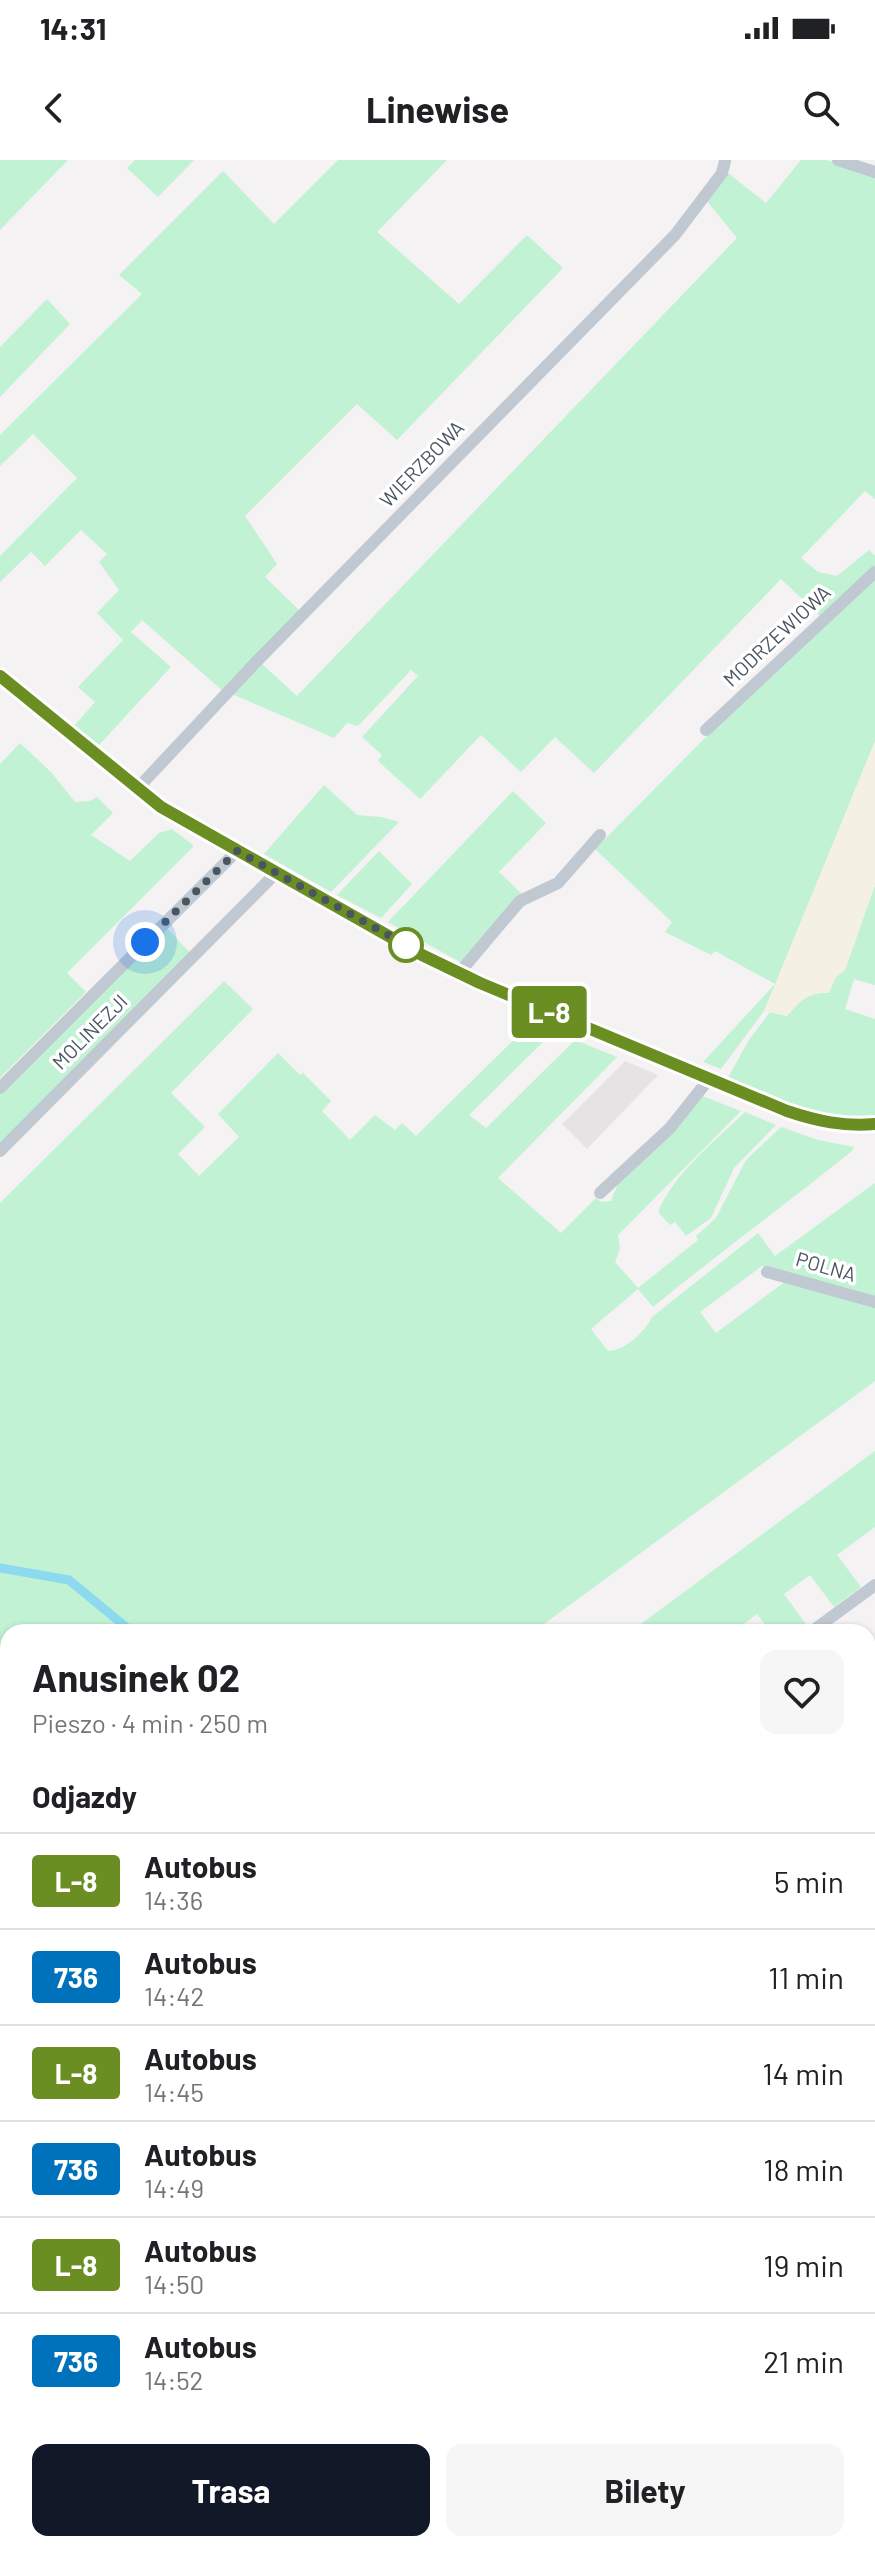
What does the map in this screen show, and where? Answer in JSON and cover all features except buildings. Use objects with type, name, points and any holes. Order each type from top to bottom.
[{"type":"main road","points":[[0,676],[161,807],[459,973],[787,1111],[851,1127],[875,1124]]},
{"type":"street","points":[[711,160],[726,160]]},
{"type":"street","name":"WIERZBOWA","points":[[138,788],[256,662],[675,235],[722,173],[726,160]]},
{"type":"street","points":[[838,160],[875,172]]},
{"type":"street","name":"MODRZEWIOWA","points":[[706,730],[875,572]]},
{"type":"street","points":[[459,973],[520,901],[558,883],[600,835]]},
{"type":"street","points":[[0,1088],[237,851]]},
{"type":"street","name":"MOLINEZJI","points":[[0,1151],[276,873]]},
{"type":"street","points":[[600,1193],[670,1128],[709,1079]]},
{"type":"street","name":"POLNA","points":[[767,1272],[875,1302]]},
{"type":"street","points":[[822,1624],[875,1585]]},
{"type":"shaded area","points":[[625,1061],[658,1075],[587,1149],[562,1124]]},
{"type":"green space","points":[[0,160],[68,160],[0,230]]},
{"type":"green space","points":[[135,160],[194,160],[158,197],[127,168]]},
{"type":"green space","points":[[338,160],[447,160],[377,232],[459,304],[527,235],[563,268],[397,440],[357,404],[245,516],[277,564],[265,577],[301,612],[224,692],[142,620],[131,632],[171,667],[99,745],[74,726],[95,702],[78,687],[123,640],[97,613],[119,590],[99,562],[107,554],[81,530],[45,566],[31,552],[0,582],[0,556],[77,478],[33,434],[0,466],[0,435],[142,294],[119,275],[223,171],[274,224]]},
{"type":"green space","points":[[801,160],[827,160],[875,176],[875,499],[865,491],[801,558],[818,572],[837,576],[869,550],[875,556],[875,567],[821,617],[781,579],[594,773],[555,737],[521,772],[481,735],[420,799],[378,761],[382,755],[362,737],[418,676],[411,670],[358,726],[347,723],[334,738],[232,694],[261,663],[297,696],[737,238],[706,200],[728,173],[766,203]]},
{"type":"green space","points":[[47,299],[70,324],[0,397],[0,347]]},
{"type":"green space","points":[[875,578],[875,741],[764,1011],[721,1069],[703,1062],[775,984],[715,951],[711,955],[665,932],[672,922],[595,849],[706,737]]},
{"type":"green space","points":[[20,743],[51,772],[75,802],[97,797],[113,813],[91,835],[130,861],[159,833],[172,829],[194,846],[67,973],[86,992],[0,1078],[0,764]]},
{"type":"green space","points":[[324,785],[357,815],[399,822],[331,892],[264,854]]},
{"type":"green space","points":[[513,791],[546,823],[499,872],[523,895],[462,963],[388,922]]},
{"type":"green space","points":[[379,851],[412,884],[381,918],[337,895]]},
{"type":"green space","points":[[875,885],[875,985],[854,979],[845,1009],[875,1019],[875,1115],[857,1118],[819,1113],[727,1079],[749,1040],[770,1012],[787,1016],[805,998],[829,993],[835,978],[845,969]]},
{"type":"green space","points":[[166,927],[191,954],[0,1145],[0,1093]]},
{"type":"green space","points":[[224,981],[253,1009],[171,1093],[205,1127],[178,1154],[199,1176],[239,1137],[218,1114],[278,1053],[331,1101],[322,1111],[350,1140],[375,1115],[395,1130],[402,1123],[416,1136],[533,1021],[554,1031],[469,1115],[486,1128],[575,1040],[617,1057],[498,1178],[561,1233],[596,1198],[601,1202],[611,1201],[620,1179],[702,1096],[741,1111],[618,1235],[620,1248],[615,1262],[638,1288],[698,1240],[696,1236],[716,1218],[746,1160],[781,1127],[818,1140],[854,1147],[653,1307],[638,1289],[591,1329],[608,1351],[627,1344],[652,1317],[758,1233],[775,1256],[875,1183],[875,1300],[762,1266],[700,1312],[716,1333],[786,1281],[875,1305],[875,1381],[544,1624],[0,1624],[0,1203]]},
{"type":"green space","points":[[745,1112],[776,1125],[734,1168],[711,1218],[686,1236],[675,1222],[670,1225],[658,1212],[665,1197],[708,1146]]},
{"type":"green space","points":[[875,1451],[875,1527],[837,1555],[861,1587],[834,1607],[810,1575],[784,1594],[806,1624],[765,1624],[757,1614],[744,1624],[641,1624]]},
{"type":"sand","points":[[875,741],[875,885],[845,970],[835,978],[829,993],[805,998],[787,1016],[764,1011]]},
{"type":"waterway","points":[[0,1568],[69,1580],[122,1624]]},
{"type":"bus line","name":"L-8","points":[[0,676],[161,807],[422,955],[480,983],[787,1111],[851,1127],[875,1124]]},
{"type":"route","points":[[145,942],[237,851],[406,945]]}]
